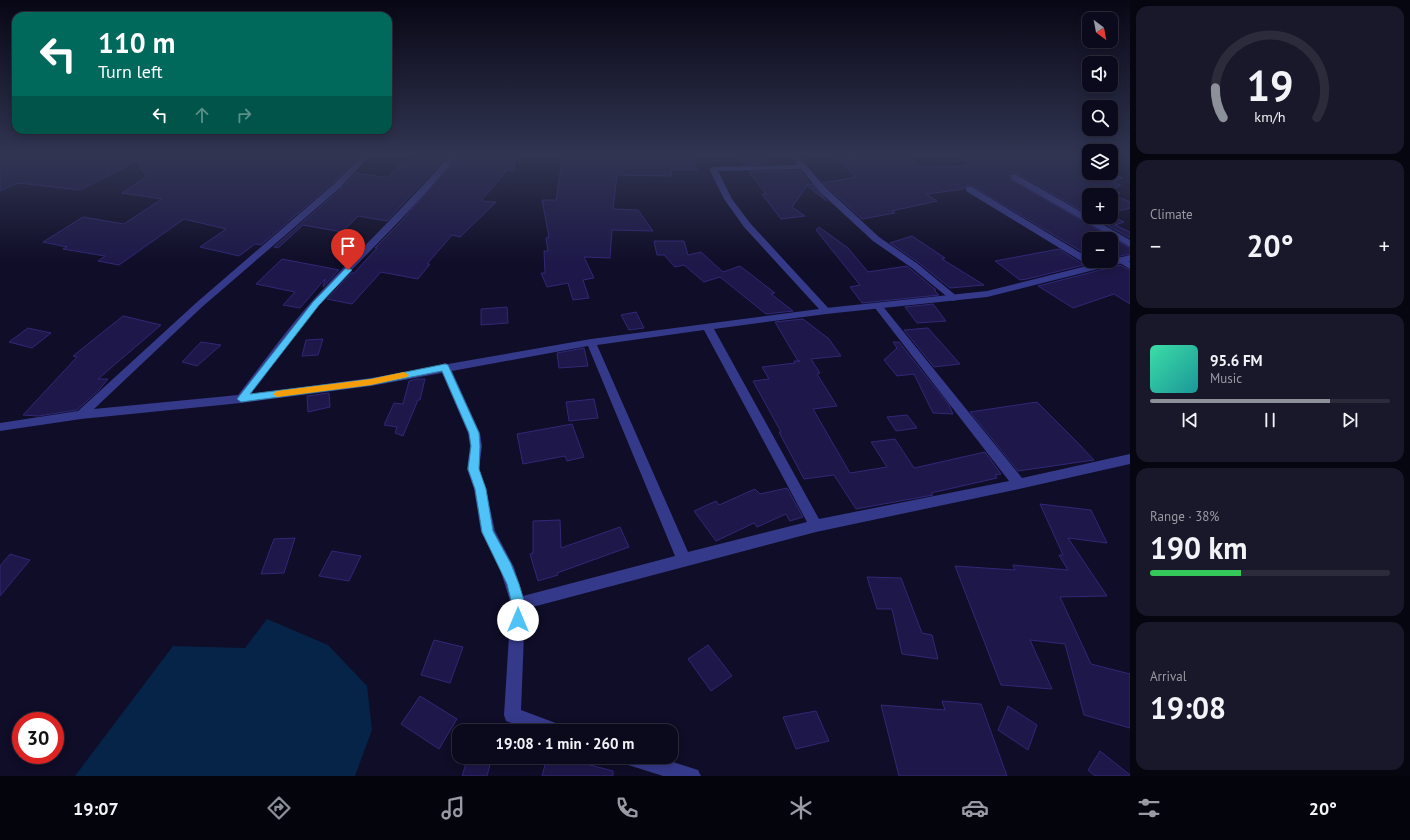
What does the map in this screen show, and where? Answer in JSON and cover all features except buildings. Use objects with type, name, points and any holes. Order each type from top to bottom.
[{"type":"street","points":[[80,415],[199,305],[332,190]]},
{"type":"street","points":[[241,399],[316,304],[392,225],[423,190]]},
{"type":"street","points":[[724,190],[728,199],[747,225],[826,311]]},
{"type":"street","points":[[822,190],[876,239],[915,266],[954,298]]},
{"type":"street","points":[[971,190],[1082,258]]},
{"type":"street","points":[[1037,190],[1130,244]]},
{"type":"street","points":[[1125,259],[1130,266]]},
{"type":"street","points":[[0,427],[80,415],[241,399],[371,382],[445,367],[591,342],[707,326],[826,311],[987,294],[1093,268]]},
{"type":"street","points":[[878,306],[1019,484]]},
{"type":"street","points":[[707,326],[816,526]]},
{"type":"street","points":[[591,342],[684,560]]},
{"type":"street","points":[[445,367],[474,433],[476,446],[474,469],[480,489],[488,532],[506,568],[518,604],[512,715],[536,724]]},
{"type":"street","points":[[518,604],[816,526],[1019,484],[1130,459]]},
{"type":"street","points":[[652,764],[692,776]]},
{"type":"water","points":[[267,619],[328,645],[367,686],[372,730],[355,776],[75,776],[173,646],[245,648]]},
{"type":"slow traffic","points":[[277,394],[371,382],[404,375]]},
{"type":"route","points":[[348,270],[316,304],[241,399],[371,382],[445,367],[451,384],[474,433],[476,446],[473,458],[474,469],[485,510],[488,532],[513,584],[518,604],[518,620]]}]
